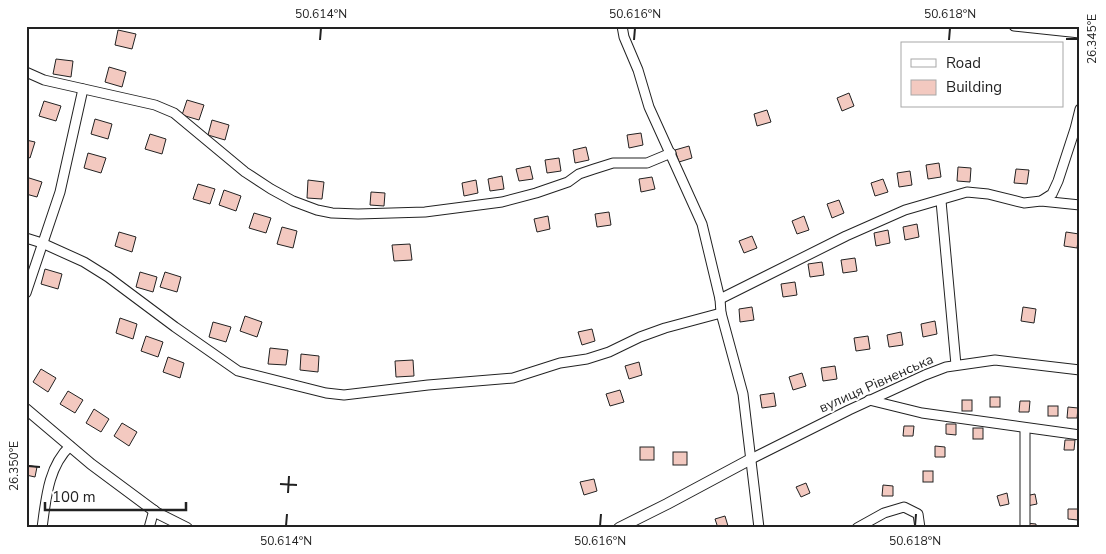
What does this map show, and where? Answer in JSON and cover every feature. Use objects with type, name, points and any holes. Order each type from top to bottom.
[{"type":"street","points":[[622,26],[624,37],[638,70],[650,107],[702,224],[720,299],[721,313],[743,394],[759,528]]},
{"type":"street","points":[[1014,26],[1080,33]]},
{"type":"street","points":[[26,72],[44,80],[154,105],[174,112],[237,166],[271,189],[293,201],[317,210],[332,213],[425,212],[502,202],[568,182],[578,174],[594,168],[613,164],[647,162],[671,152]]},
{"type":"street","points":[[26,293],[60,192],[83,89]]},
{"type":"street","points":[[1041,201],[1052,194],[1058,181],[1080,109]]},
{"type":"street","points":[[720,299],[846,236],[905,210],[967,192],[988,194],[1024,203],[1041,201],[1080,205]]},
{"type":"street","points":[[940,201],[956,365]]},
{"type":"street","points":[[26,238],[84,262],[238,370],[326,393],[344,395],[512,378],[560,363],[588,359],[666,328],[721,313]]},
{"type":"street","name":"вулиця Рівненська","points":[[751,459],[925,374],[956,365],[995,360],[1080,370]]},
{"type":"street","points":[[869,400],[922,413],[1080,435]]},
{"type":"street","points":[[26,409],[90,464],[154,510],[187,528]]},
{"type":"street","points":[[1024,428],[1025,528]]},
{"type":"street","points":[[42,528],[53,468],[61,454],[70,446]]},
{"type":"street","points":[[619,528],[751,459]]},
{"type":"street","points":[[858,528],[884,513],[904,508],[918,514],[920,528]]},
{"type":"street","points":[[149,528],[154,510]]},
{"type":"building","points":[[118,30],[136,34],[132,49],[115,45]]},
{"type":"building","points":[[56,59],[73,61],[71,77],[53,74]]},
{"type":"building","points":[[109,67],[126,72],[122,87],[105,82]]},
{"type":"building","points":[[849,93],[854,106],[842,111],[837,98]]},
{"type":"building","points":[[187,100],[204,105],[199,120],[182,115]]},
{"type":"building","points":[[44,101],[61,106],[56,121],[39,116]]},
{"type":"building","points":[[767,110],[771,122],[757,126],[754,114]]},
{"type":"building","points":[[95,119],[112,124],[108,139],[91,134]]},
{"type":"building","points":[[212,120],[229,125],[225,140],[208,135]]},
{"type":"building","points":[[641,133],[643,145],[629,148],[627,135]]},
{"type":"building","points":[[150,134],[166,139],[162,154],[145,149]]},
{"type":"building","points":[[26,140],[35,142],[30,158],[26,156]]},
{"type":"building","points":[[689,146],[692,158],[679,162],[675,150]]},
{"type":"building","points":[[586,147],[589,160],[575,163],[573,150]]},
{"type":"building","points":[[88,153],[106,158],[101,173],[84,168]]},
{"type":"building","points":[[559,158],[561,171],[547,173],[545,160]]},
{"type":"building","points":[[939,163],[941,177],[928,179],[926,165]]},
{"type":"building","points":[[530,166],[533,179],[519,181],[516,169]]},
{"type":"building","points":[[958,167],[971,168],[970,182],[957,181]]},
{"type":"building","points":[[1016,169],[1029,170],[1027,184],[1014,183]]},
{"type":"building","points":[[910,171],[912,185],[899,187],[897,173]]},
{"type":"building","points":[[502,176],[504,189],[490,191],[488,179]]},
{"type":"building","points":[[26,177],[42,182],[37,197],[26,194]]},
{"type":"building","points":[[652,177],[655,189],[641,192],[639,179]]},
{"type":"building","points":[[883,179],[888,192],[875,196],[871,183]]},
{"type":"building","points":[[308,180],[324,182],[322,199],[307,198]]},
{"type":"building","points":[[476,180],[478,193],[464,196],[462,183]]},
{"type":"building","points":[[198,184],[215,189],[210,204],[193,199]]},
{"type":"building","points":[[224,190],[241,196],[236,211],[219,205]]},
{"type":"building","points":[[371,192],[385,193],[384,206],[370,205]]},
{"type":"building","points":[[839,200],[844,213],[832,218],[827,204]]},
{"type":"building","points":[[609,212],[611,225],[597,227],[595,214]]},
{"type":"building","points":[[254,213],[271,218],[266,233],[249,228]]},
{"type":"building","points":[[548,216],[550,229],[537,232],[534,219]]},
{"type":"building","points":[[804,216],[809,230],[797,234],[792,221]]},
{"type":"building","points":[[917,224],[919,237],[905,240],[903,227]]},
{"type":"building","points":[[282,227],[297,231],[293,248],[277,244]]},
{"type":"building","points":[[888,230],[890,243],[876,246],[874,233]]},
{"type":"building","points":[[119,232],[136,237],[132,252],[115,246]]},
{"type":"building","points":[[1066,232],[1079,234],[1077,248],[1064,246]]},
{"type":"building","points":[[752,236],[757,248],[744,253],[739,241]]},
{"type":"building","points":[[410,244],[412,260],[394,261],[392,245]]},
{"type":"building","points":[[855,258],[857,271],[843,273],[841,260]]},
{"type":"building","points":[[822,262],[824,275],[810,277],[808,264]]},
{"type":"building","points":[[45,269],[62,274],[58,289],[41,284]]},
{"type":"building","points":[[140,272],[157,277],[153,292],[136,287]]},
{"type":"building","points":[[165,272],[181,277],[177,292],[160,287]]},
{"type":"building","points":[[795,282],[797,295],[783,297],[781,284]]},
{"type":"building","points":[[752,307],[754,320],[740,322],[739,309]]},
{"type":"building","points":[[1023,307],[1036,309],[1034,323],[1021,321]]},
{"type":"building","points":[[245,316],[262,322],[257,337],[240,331]]},
{"type":"building","points":[[120,318],[137,324],[133,339],[116,333]]},
{"type":"building","points":[[935,321],[937,334],[923,337],[921,324]]},
{"type":"building","points":[[213,322],[231,327],[226,342],[209,337]]},
{"type":"building","points":[[592,329],[595,341],[582,345],[578,332]]},
{"type":"building","points":[[901,332],[903,345],[889,347],[887,335]]},
{"type":"building","points":[[146,336],[163,342],[158,357],[141,351]]},
{"type":"building","points":[[868,336],[870,349],[856,351],[854,338]]},
{"type":"building","points":[[270,348],[288,350],[286,365],[268,364]]},
{"type":"building","points":[[301,354],[319,356],[318,372],[300,370]]},
{"type":"building","points":[[168,357],[184,363],[180,378],[163,372]]},
{"type":"building","points":[[413,360],[414,376],[396,377],[395,361]]},
{"type":"building","points":[[639,362],[642,375],[629,379],[625,366]]},
{"type":"building","points":[[835,366],[837,379],[823,381],[821,368]]},
{"type":"building","points":[[41,369],[56,378],[48,392],[33,382]]},
{"type":"building","points":[[802,373],[806,386],[793,390],[789,377]]},
{"type":"building","points":[[620,390],[624,402],[610,406],[606,394]]},
{"type":"building","points":[[68,391],[83,400],[75,413],[60,404]]},
{"type":"building","points":[[774,393],[776,406],[762,408],[760,395]]},
{"type":"building","points":[[990,397],[1000,397],[1000,407],[990,407]]},
{"type":"building","points":[[962,400],[972,400],[972,411],[962,411]]},
{"type":"building","points":[[1020,401],[1030,401],[1029,412],[1019,412]]},
{"type":"building","points":[[1048,406],[1058,406],[1058,416],[1048,416]]},
{"type":"building","points":[[1068,407],[1078,408],[1077,418],[1067,418]]},
{"type":"building","points":[[94,409],[109,419],[101,432],[86,423]]},
{"type":"building","points":[[122,423],[137,432],[129,446],[114,436]]},
{"type":"building","points":[[946,424],[956,424],[956,435],[946,434]]},
{"type":"building","points":[[904,426],[914,426],[913,436],[903,436]]},
{"type":"building","points":[[973,428],[983,428],[983,439],[973,439]]},
{"type":"building","points":[[1065,440],[1075,440],[1074,450],[1064,450]]},
{"type":"building","points":[[935,446],[945,447],[945,457],[935,457]]},
{"type":"building","points":[[640,447],[654,447],[654,460],[640,460]]},
{"type":"building","points":[[673,452],[687,452],[687,465],[673,465]]},
{"type":"building","points":[[26,465],[37,467],[35,477],[26,475]]},
{"type":"building","points":[[923,471],[933,471],[933,482],[923,482]]},
{"type":"building","points":[[594,479],[597,491],[584,495],[580,482]]},
{"type":"building","points":[[806,483],[810,493],[801,497],[796,487]]},
{"type":"building","points":[[883,485],[893,486],[893,496],[882,496]]},
{"type":"building","points":[[1007,493],[1009,504],[1000,506],[997,496]]},
{"type":"building","points":[[1035,494],[1037,504],[1027,506],[1025,496]]},
{"type":"building","points":[[1068,509],[1079,509],[1078,520],[1068,519]]},
{"type":"building","points":[[725,516],[728,526],[718,528],[715,519]]},
{"type":"building","points":[[1026,523],[1036,524],[1036,528],[1026,528]]}]
